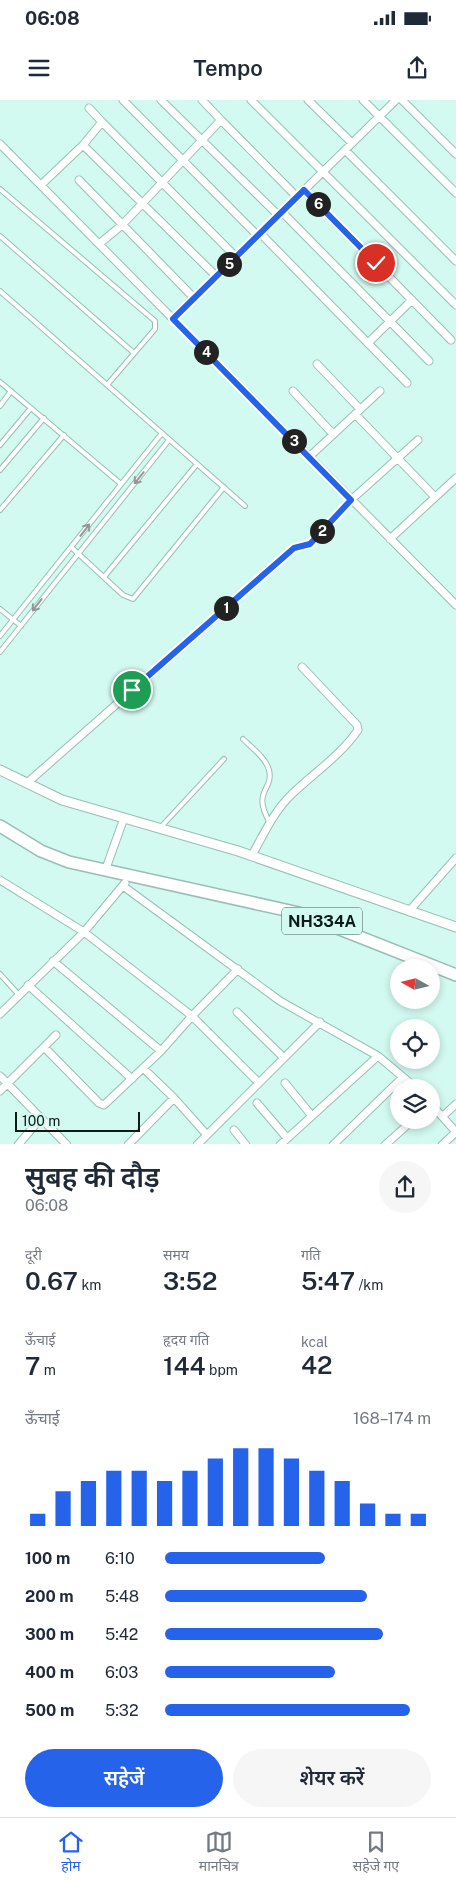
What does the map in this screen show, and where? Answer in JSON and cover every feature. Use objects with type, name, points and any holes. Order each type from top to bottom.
[{"type":"highway","name":"NH334A","points":[[0,826],[41,851],[69,862],[299,913],[456,976]]},
{"type":"street","points":[[122,100],[407,383]]},
{"type":"street","points":[[160,100],[280,214],[429,361]]},
{"type":"street","points":[[202,100],[297,197]]},
{"type":"street","points":[[251,100],[456,305]]},
{"type":"street","points":[[308,100],[352,143]]},
{"type":"street","points":[[363,100],[381,115],[456,193]]},
{"type":"street","points":[[173,319],[396,100]]},
{"type":"street","points":[[402,100],[456,154]]},
{"type":"street","points":[[89,108],[236,257]]},
{"type":"street","points":[[99,244],[122,225],[221,120]]},
{"type":"street","points":[[41,186],[83,145],[102,122]]},
{"type":"street","points":[[0,144],[456,605]]},
{"type":"street","points":[[83,145],[216,276]]},
{"type":"street","points":[[346,150],[456,261]]},
{"type":"street","points":[[79,180],[194,298]]},
{"type":"street","points":[[304,190],[451,340]]},
{"type":"street","points":[[368,343],[412,300]]},
{"type":"street","points":[[317,364],[357,412],[435,497]]},
{"type":"street","points":[[292,391],[333,434]]},
{"type":"street","points":[[309,457],[380,391]]},
{"type":"street","points":[[27,783],[294,548],[310,544],[351,500],[418,440]]},
{"type":"street","points":[[390,539],[456,478]]},
{"type":"street","points":[[252,856],[270,823],[291,795],[311,778],[358,730],[352,719],[302,667]]},
{"type":"street","points":[[0,770],[62,800],[252,856],[456,927]]},
{"type":"street","points":[[104,871],[124,818]]},
{"type":"street","points":[[410,910],[456,858]]},
{"type":"street","points":[[1,1012],[84,932],[123,886],[129,875]]},
{"type":"street","points":[[0,880],[84,932],[192,1016],[259,1083]]},
{"type":"street","points":[[123,886],[280,1001],[378,1056],[405,1079]]},
{"type":"street","points":[[53,961],[160,1051]]},
{"type":"street","points":[[44,1048],[101,1105],[112,1100],[238,969]]},
{"type":"street","points":[[28,985],[132,1079]]},
{"type":"street","points":[[237,1012],[283,1056]]},
{"type":"street","points":[[197,1144],[259,1083],[283,1056],[320,1022]]},
{"type":"street","points":[[0,1091],[56,1035]]},
{"type":"street","points":[[280,1144],[378,1056]]},
{"type":"street","points":[[143,1068],[174,1098],[207,1135]]},
{"type":"street","points":[[0,1076],[67,1144]]},
{"type":"street","points":[[333,1144],[403,1077]]},
{"type":"street","points":[[285,1083],[312,1116]]},
{"type":"street","points":[[128,1144],[174,1098]]},
{"type":"street","points":[[257,1103],[287,1138]]},
{"type":"street","points":[[443,1116],[456,1104]]},
{"type":"street","points":[[440,1113],[456,1132],[442,1144]]},
{"type":"street","points":[[18,1144],[41,1118]]},
{"type":"street","points":[[385,1144],[402,1129]]},
{"type":"street","points":[[234,1130],[246,1144]]},
{"type":"lane","points":[[0,189],[156,321],[155,329],[107,385]]},
{"type":"lane","points":[[0,236],[134,353]]},
{"type":"lane","points":[[0,291],[245,506]]},
{"type":"lane","points":[[0,382],[121,484]]},
{"type":"lane","points":[[0,406],[11,391]]},
{"type":"lane","points":[[0,445],[31,408]]},
{"type":"lane","points":[[0,470],[44,418]]},
{"type":"lane","points":[[0,636],[162,433]]},
{"type":"lane","points":[[0,510],[64,435]]},
{"type":"lane","points":[[0,652],[170,440]]},
{"type":"lane","points":[[104,577],[197,464]]},
{"type":"lane","points":[[71,547],[126,598],[133,598],[224,488]]},
{"type":"lane","points":[[0,609],[21,626]]},
{"type":"lane","points":[[243,739],[269,768],[268,781],[261,801],[270,823]]},
{"type":"lane","points":[[160,828],[224,759]]},
{"type":"lane","points":[[0,974],[19,995]]},
{"type":"route","points":[[132,690],[294,548],[306,547],[310,544],[351,500],[173,319],[304,190],[376,263]]}]
